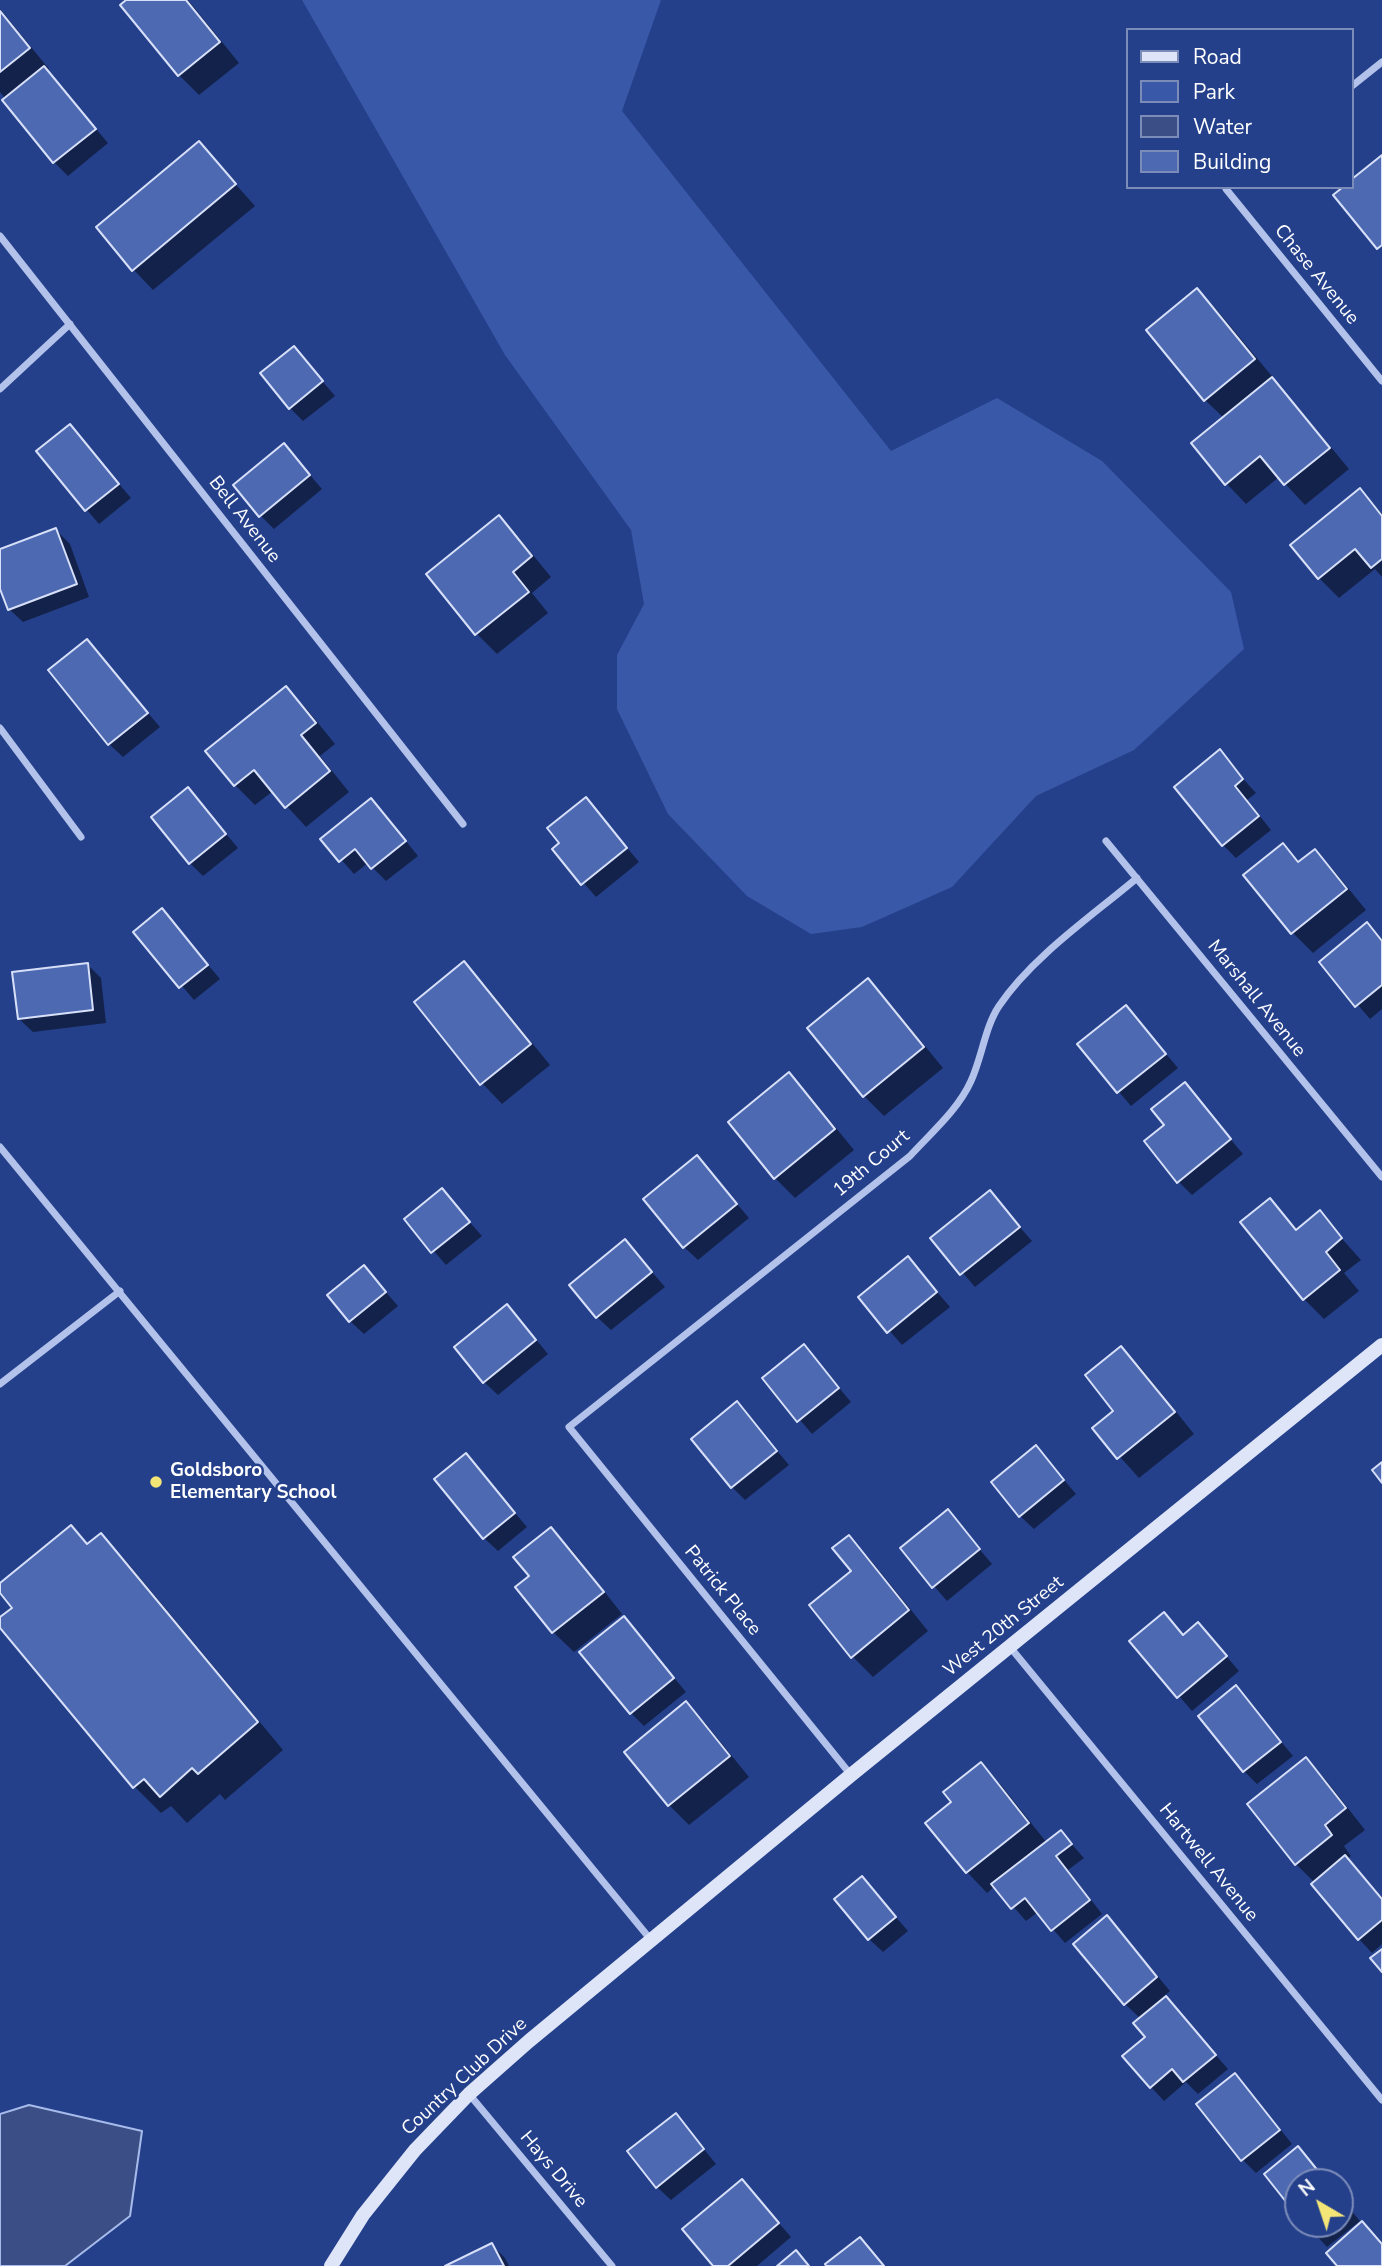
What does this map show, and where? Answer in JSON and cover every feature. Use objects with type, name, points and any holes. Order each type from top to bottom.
[{"type":"street","points":[[1354,84],[1382,62]]},
{"type":"street","name":"Chase Avenue","points":[[1228,189],[1382,381]]},
{"type":"street","name":"Bell Avenue","points":[[0,236],[463,824]]},
{"type":"street","points":[[0,389],[70,324]]},
{"type":"street","points":[[0,728],[81,837]]},
{"type":"street","name":"Marshall Avenue","points":[[1106,841],[1382,1177]]},
{"type":"street","name":"19th Court","points":[[569,1427],[910,1156],[949,1114],[970,1083],[997,1009],[1013,987],[1037,962],[1137,878]]},
{"type":"street","points":[[0,1147],[652,1941]]},
{"type":"street","points":[[0,1384],[120,1291]]},
{"type":"street","name":"West 20th Street","points":[[652,1941],[851,1775],[1382,1345]]},
{"type":"street","name":"Patrick Place","points":[[569,1427],[851,1775]]},
{"type":"street","name":"Hartwell Avenue","points":[[1010,1646],[1382,2100]]},
{"type":"street","name":"Country Club Drive","points":[[331,2266],[363,2215],[400,2168],[469,2094],[529,2041],[652,1941]]},
{"type":"street","name":"Hays Drive","points":[[469,2094],[612,2266]]},
{"type":"green space","points":[[302,0],[661,0],[622,111],[891,451],[997,398],[1102,461],[1231,592],[1244,649],[1134,750],[1036,796],[952,887],[862,927],[811,934],[747,896],[668,814],[617,709],[617,655],[644,604],[631,530],[505,355]]},
{"type":"water","points":[[29,2105],[142,2131],[130,2216],[65,2266],[0,2266],[0,2114]]},
{"type":"building","points":[[126,0],[186,0],[220,42],[178,76],[120,5]]},
{"type":"building","points":[[0,11],[30,48],[0,72]]},
{"type":"building","points":[[44,66],[96,129],[53,163],[2,100]]},
{"type":"building","points":[[199,141],[236,184],[132,271],[96,227]]},
{"type":"building","points":[[1382,155],[1382,245],[1377,249],[1333,195],[1340,189],[1354,189],[1354,177]]},
{"type":"building","points":[[1197,288],[1255,359],[1204,401],[1146,330]]},
{"type":"building","points":[[294,346],[323,381],[289,409],[260,373]]},
{"type":"building","points":[[1272,377],[1330,448],[1284,485],[1260,456],[1225,485],[1191,443]]},
{"type":"building","points":[[70,424],[119,484],[85,511],[36,451]]},
{"type":"building","points":[[284,443],[310,475],[259,517],[233,485]]},
{"type":"building","points":[[1360,488],[1382,516],[1382,559],[1371,568],[1355,549],[1318,579],[1290,545]]},
{"type":"building","points":[[499,515],[532,556],[513,572],[529,592],[475,635],[426,574]]},
{"type":"building","points":[[56,528],[77,584],[8,610],[0,589],[0,549]]},
{"type":"building","points":[[87,639],[148,713],[108,745],[48,670]]},
{"type":"building","points":[[286,686],[316,723],[301,735],[330,771],[285,808],[254,770],[234,786],[205,751]]},
{"type":"building","points":[[1220,749],[1243,779],[1235,786],[1259,816],[1222,846],[1174,787]]},
{"type":"building","points":[[188,787],[226,834],[189,864],[151,817]]},
{"type":"building","points":[[586,797],[627,848],[581,885],[552,849],[559,843],[547,828]]},
{"type":"building","points":[[371,798],[406,841],[371,869],[355,849],[339,862],[320,839]]},
{"type":"building","points":[[1283,843],[1298,862],[1315,849],[1347,889],[1291,934],[1243,875]]},
{"type":"building","points":[[162,908],[208,965],[179,988],[133,932]]},
{"type":"building","points":[[1367,922],[1382,941],[1382,985],[1355,1007],[1319,962]]},
{"type":"building","points":[[464,961],[531,1044],[480,1085],[414,1002]]},
{"type":"building","points":[[88,963],[93,1010],[18,1019],[12,972]]},
{"type":"building","points":[[868,978],[924,1047],[863,1097],[807,1028]]},
{"type":"building","points":[[1126,1005],[1166,1054],[1117,1093],[1077,1044]]},
{"type":"building","points":[[789,1072],[835,1129],[774,1179],[728,1122]]},
{"type":"building","points":[[1185,1082],[1231,1139],[1177,1183],[1144,1141],[1164,1125],[1151,1109]]},
{"type":"building","points":[[697,1155],[737,1204],[683,1248],[643,1199]]},
{"type":"building","points":[[442,1188],[470,1222],[431,1253],[404,1219]]},
{"type":"building","points":[[990,1190],[1020,1227],[960,1275],[930,1238]]},
{"type":"building","points":[[1270,1198],[1296,1230],[1320,1210],[1342,1238],[1326,1252],[1340,1270],[1303,1300],[1240,1222]]},
{"type":"building","points":[[625,1239],[652,1272],[596,1318],[569,1285]]},
{"type":"building","points":[[908,1256],[937,1292],[887,1333],[858,1297]]},
{"type":"building","points":[[364,1265],[386,1292],[349,1322],[327,1295]]},
{"type":"building","points":[[507,1304],[536,1340],[483,1383],[454,1347]]},
{"type":"building","points":[[804,1344],[839,1388],[797,1422],[762,1378]]},
{"type":"building","points":[[1121,1346],[1175,1412],[1117,1459],[1092,1428],[1113,1411],[1085,1375]]},
{"type":"building","points":[[737,1401],[777,1451],[731,1488],[691,1439]]},
{"type":"building","points":[[1036,1445],[1064,1480],[1019,1517],[991,1482]]},
{"type":"building","points":[[466,1453],[515,1513],[483,1539],[434,1479]]},
{"type":"building","points":[[1382,1462],[1382,1483],[1372,1470]]},
{"type":"building","points":[[948,1509],[980,1549],[932,1588],[900,1548]]},
{"type":"building","points":[[71,1525],[87,1544],[101,1533],[258,1722],[198,1774],[192,1768],[160,1797],[144,1779],[133,1788],[0,1628],[0,1617],[12,1608],[0,1593],[0,1583]]},
{"type":"building","points":[[551,1527],[604,1592],[552,1633],[515,1587],[529,1576],[513,1557]]},
{"type":"building","points":[[849,1535],[909,1610],[851,1658],[809,1605],[851,1571],[832,1548]]},
{"type":"building","points":[[1164,1612],[1183,1635],[1198,1622],[1227,1656],[1177,1698],[1129,1641]]},
{"type":"building","points":[[624,1616],[674,1678],[630,1714],[579,1652]]},
{"type":"building","points":[[1236,1685],[1281,1742],[1243,1772],[1198,1716]]},
{"type":"building","points":[[686,1701],[730,1756],[668,1806],[624,1752]]},
{"type":"building","points":[[1306,1757],[1346,1808],[1325,1825],[1332,1835],[1295,1865],[1247,1804]]},
{"type":"building","points":[[981,1762],[1029,1823],[966,1873],[925,1823],[951,1802],[943,1792]]},
{"type":"building","points":[[1061,1830],[1072,1844],[1056,1856],[1090,1900],[1051,1931],[1025,1898],[1011,1909],[991,1884]]},
{"type":"building","points":[[1345,1855],[1382,1899],[1382,1920],[1358,1940],[1311,1884]]},
{"type":"building","points":[[862,1876],[896,1917],[868,1940],[834,1899]]},
{"type":"building","points":[[1107,1915],[1157,1977],[1124,2005],[1073,1944]]},
{"type":"building","points":[[1382,1949],[1382,1972],[1370,1958]]},
{"type":"building","points":[[1166,1996],[1216,2055],[1183,2082],[1172,2069],[1150,2088],[1122,2056],[1145,2037],[1133,2023]]},
{"type":"building","points":[[1235,2073],[1280,2130],[1241,2161],[1196,2104]]},
{"type":"building","points":[[676,2113],[704,2149],[656,2188],[627,2151]]},
{"type":"building","points":[[1298,2146],[1316,2168],[1284,2168],[1284,2199],[1264,2174]]},
{"type":"building","points":[[742,2179],[779,2223],[728,2266],[713,2266],[682,2229]]},
{"type":"building","points":[[1362,2221],[1382,2244],[1382,2266],[1337,2266],[1326,2253],[1343,2238],[1354,2238],[1354,2228]]},
{"type":"building","points":[[860,2237],[884,2266],[826,2266],[825,2264]]},
{"type":"building","points":[[492,2243],[504,2266],[445,2266]]},
{"type":"building","points":[[796,2250],[809,2266],[777,2266]]},
{"type":"place","name":"Goldsboro Elementary School","points":[[156,1482]]}]
